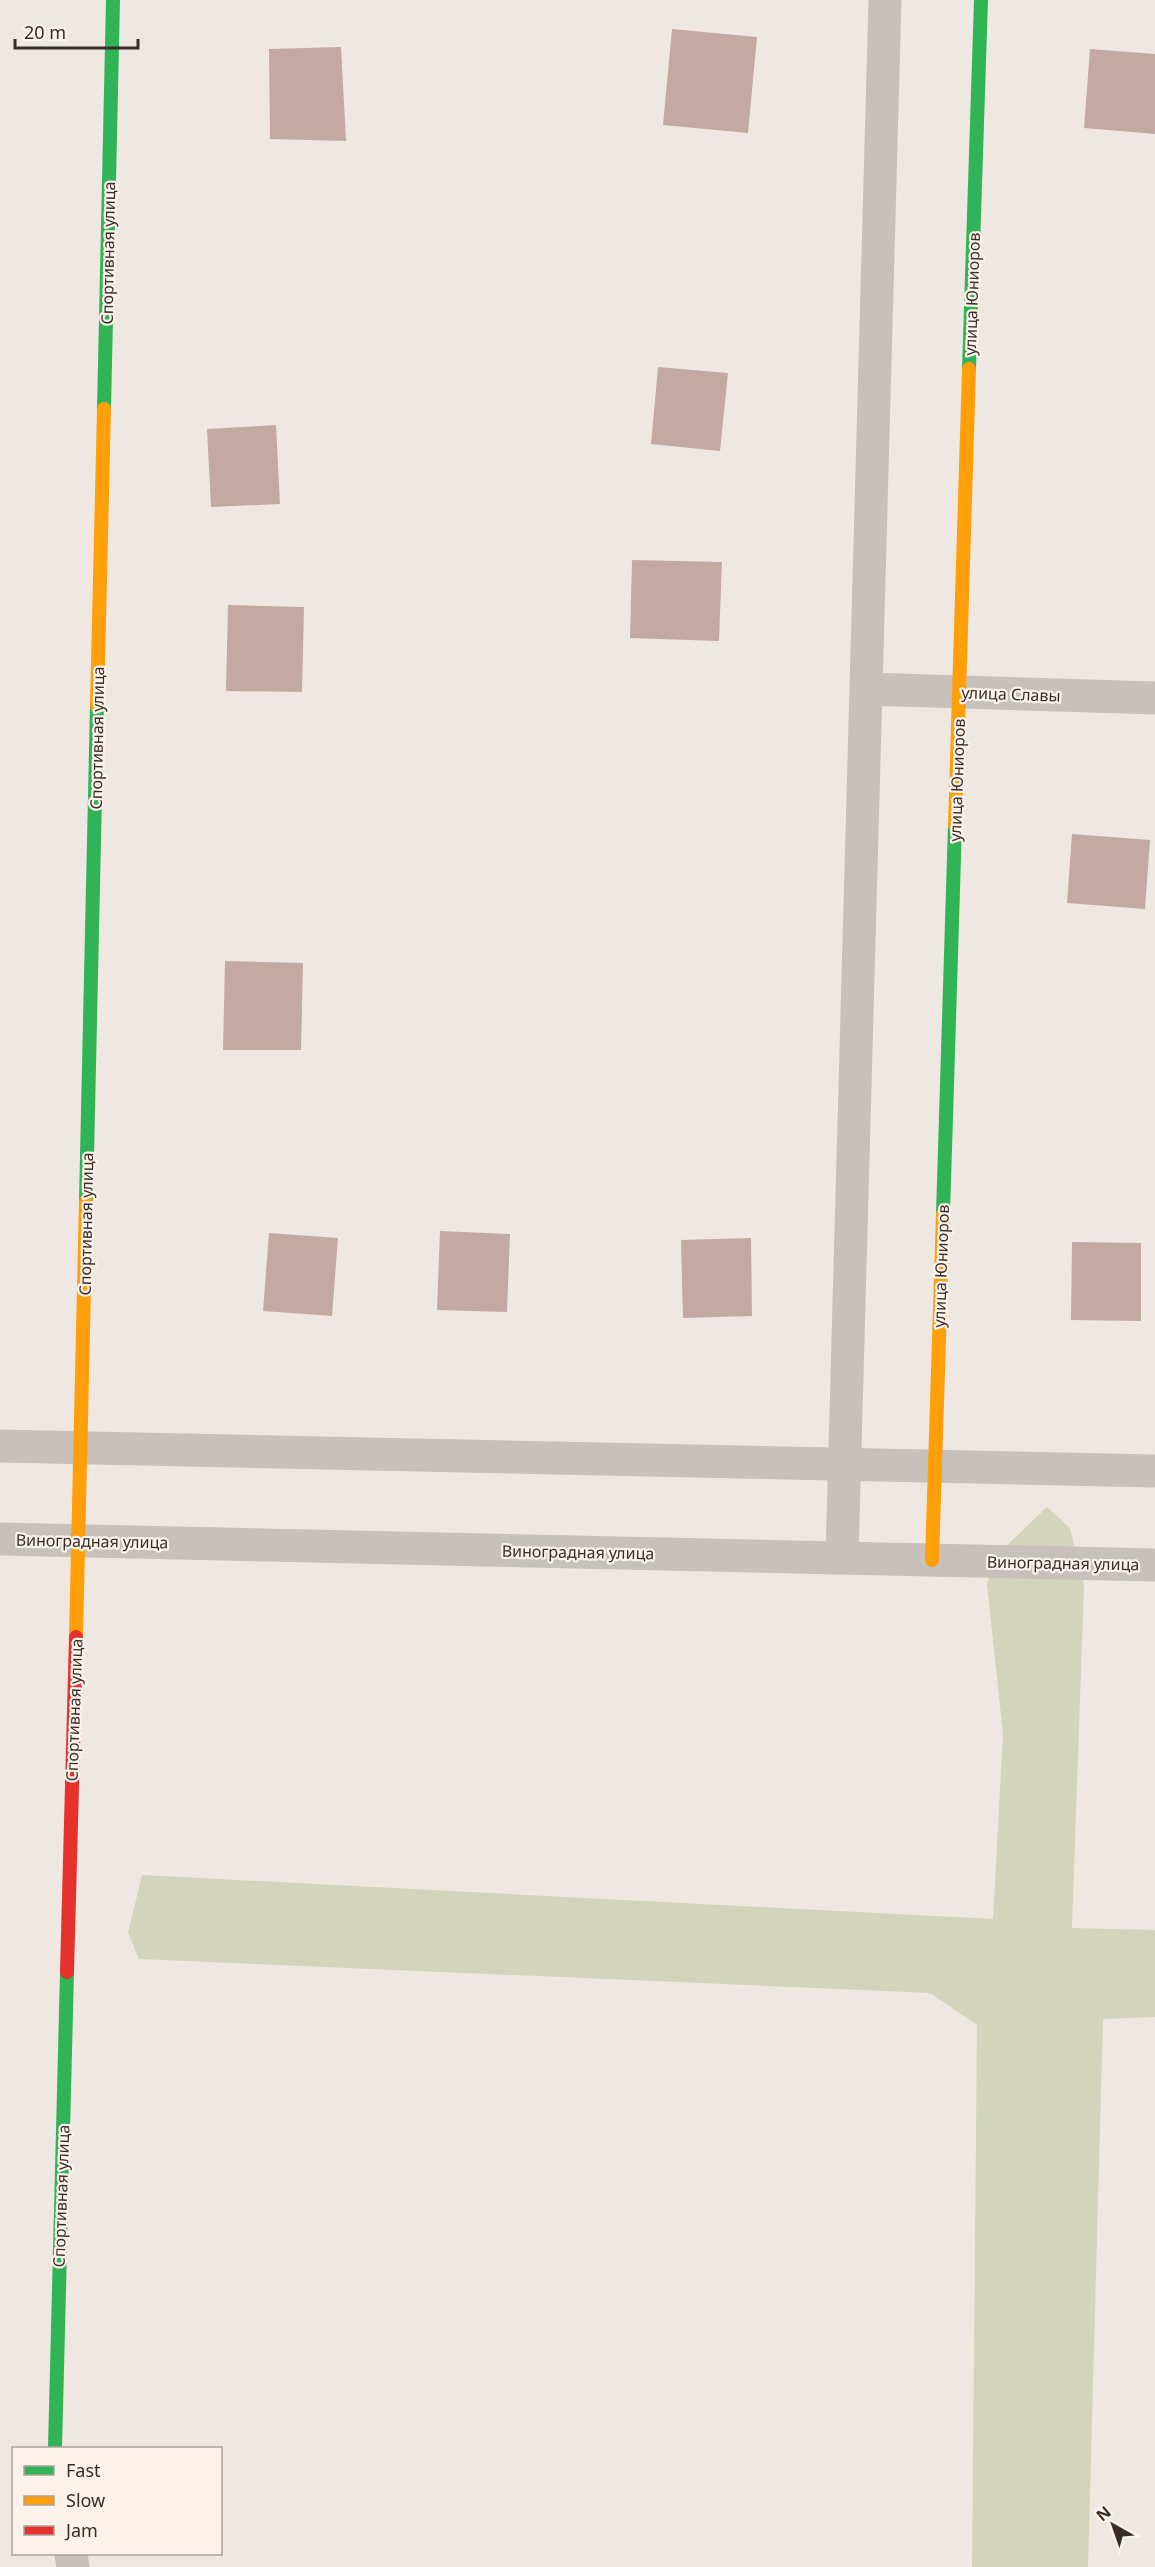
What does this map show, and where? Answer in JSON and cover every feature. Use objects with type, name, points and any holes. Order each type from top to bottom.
[{"type":"street","name":"Спортивная улица","points":[[55,2447],[81,1448],[114,0]]},
{"type":"street","points":[[842,1557],[885,0]]},
{"type":"street","name":"улица Юниоров","points":[[932,1560],[981,0]]},
{"type":"street","name":"улица Славы","points":[[866,689],[1155,698]]},
{"type":"street","points":[[0,1446],[1155,1471]]},
{"type":"street","name":"Виноградная улица","points":[[0,1539],[1155,1565]]},
{"type":"green space","points":[[1047,1507],[1070,1528],[1084,1585],[1072,1928],[1155,1930],[1155,2017],[1103,2019],[1088,2567],[972,2567],[977,2025],[930,1993],[139,1959],[128,1933],[142,1875],[993,1919],[1003,1735],[987,1584],[999,1553]]},
{"type":"building","points":[[672,29],[757,37],[748,133],[663,125]]},
{"type":"building","points":[[341,47],[346,141],[270,139],[269,49]]},
{"type":"building","points":[[1090,49],[1155,54],[1155,134],[1084,128]]},
{"type":"building","points":[[658,367],[728,373],[720,451],[651,444]]},
{"type":"building","points":[[276,425],[280,504],[211,507],[207,429]]},
{"type":"building","points":[[632,560],[722,562],[719,641],[630,638]]},
{"type":"building","points":[[228,605],[304,607],[302,692],[226,691]]},
{"type":"building","points":[[1072,834],[1150,840],[1145,909],[1067,903]]},
{"type":"building","points":[[225,961],[303,963],[301,1050],[223,1050]]},
{"type":"building","points":[[440,1231],[510,1234],[507,1312],[437,1310]]},
{"type":"building","points":[[269,1233],[338,1238],[332,1316],[263,1311]]},
{"type":"building","points":[[751,1238],[752,1316],[683,1318],[681,1240]]},
{"type":"building","points":[[1072,1242],[1141,1243],[1141,1321],[1071,1320]]},
{"type":"traffic: fast","points":[[104,409],[113,0]]},
{"type":"traffic: fast","points":[[969,369],[981,0]]},
{"type":"traffic: fast","points":[[86,1201],[97,706]]},
{"type":"traffic: fast","points":[[943,1214],[955,825]]},
{"type":"traffic: fast","points":[[55,2447],[67,1972]]},
{"type":"traffic: slow","points":[[955,825],[969,369]]},
{"type":"traffic: slow","points":[[97,706],[104,409]]},
{"type":"traffic: slow","points":[[76,1637],[86,1201]]},
{"type":"traffic: slow","points":[[932,1560],[943,1214]]},
{"type":"traffic: jam","points":[[67,1972],[76,1637]]}]
